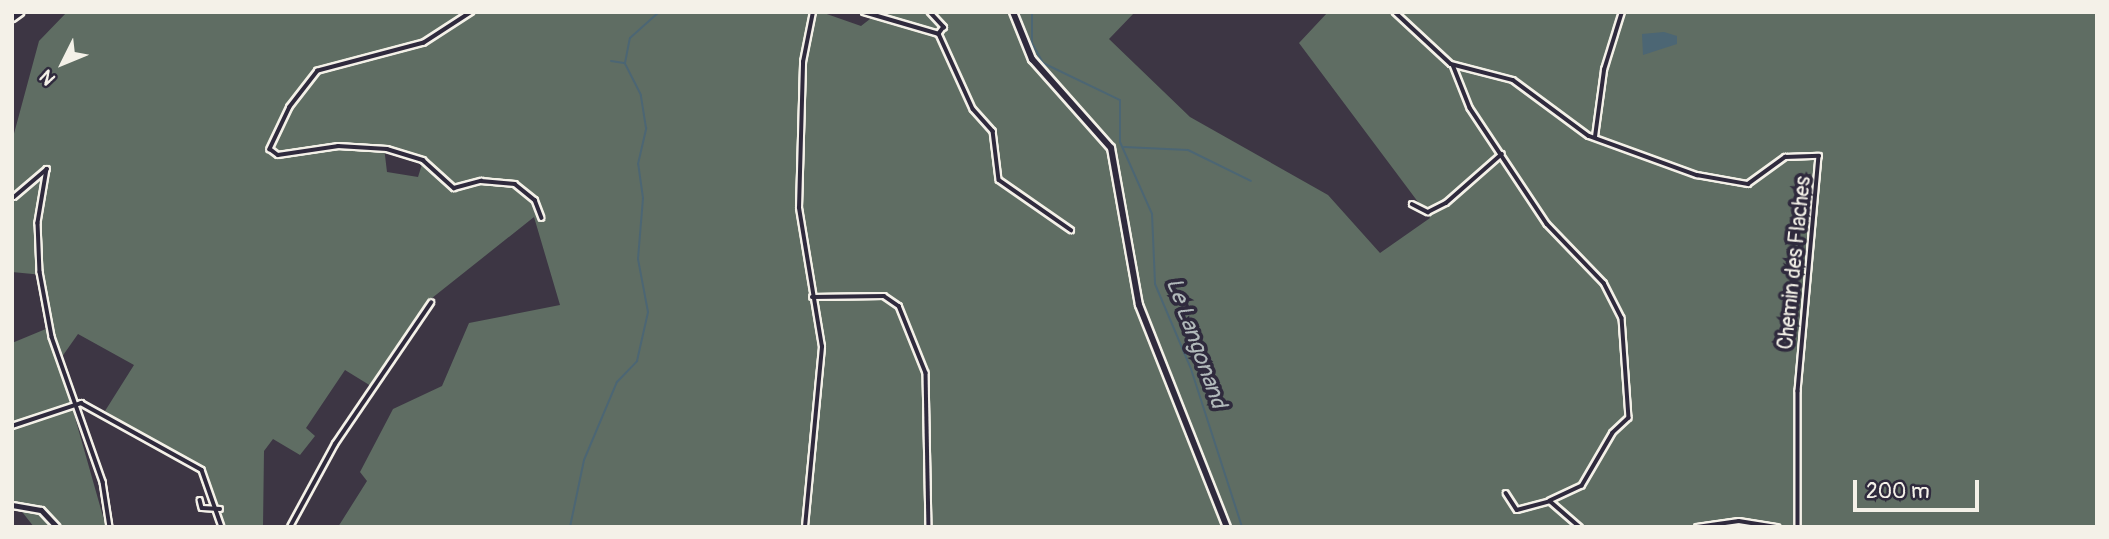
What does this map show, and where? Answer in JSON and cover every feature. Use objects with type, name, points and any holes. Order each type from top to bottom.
[{"type":"highway","points":[[12,17],[19,12]]},
{"type":"main road","points":[[1013,12],[1032,60],[1111,148],[1139,305],[1227,527]]},
{"type":"main road","points":[[12,505],[41,510],[57,527]]},
{"type":"street","points":[[471,12],[424,43],[318,71],[290,107],[270,149],[278,155],[338,146],[396,151],[423,160],[454,188],[481,181],[515,184],[536,200],[542,218]]},
{"type":"street","points":[[806,527],[822,347],[799,208],[803,62],[813,12]]},
{"type":"street","points":[[864,12],[939,34],[973,109],[993,131],[999,180],[1071,230]]},
{"type":"street","points":[[930,12],[944,27],[939,34]]},
{"type":"street","points":[[1395,12],[1453,65],[1465,99],[1552,231],[1604,283],[1626,334],[1629,418],[1613,433],[1580,488],[1550,501],[1517,510],[1506,493]]},
{"type":"street","points":[[1595,137],[1604,70],[1622,12]]},
{"type":"street","name":"Chemin des Flaches","points":[[1453,65],[1513,80],[1595,137],[1698,175],[1741,183],[1754,182],[1791,155],[1819,156],[1797,415],[1798,527]]},
{"type":"street","points":[[1412,204],[1428,212],[1446,203],[1502,154]]},
{"type":"street","points":[[14,197],[47,169],[39,267],[52,337],[77,403],[110,527]]},
{"type":"street","points":[[812,297],[884,296],[899,306],[926,373],[929,527]]},
{"type":"street","points":[[290,527],[335,444],[431,303]]},
{"type":"street","points":[[12,426],[77,403],[197,466],[220,509],[222,527]]},
{"type":"street","points":[[200,500],[202,508],[220,509]]},
{"type":"street","points":[[1550,501],[1580,527]]},
{"type":"street","points":[[1697,527],[1778,527]]},
{"type":"green space","points":[[67,12],[821,12],[861,26],[879,12],[1135,12],[1109,39],[1190,117],[1328,195],[1380,253],[1430,218],[1299,43],[1328,12],[2097,12],[2097,527],[338,527],[367,481],[360,472],[393,409],[442,386],[469,323],[560,305],[534,217],[427,302],[371,386],[345,370],[306,428],[315,436],[300,455],[273,439],[264,451],[263,527],[224,527],[204,470],[105,411],[134,365],[78,334],[59,361],[106,527],[34,527],[12,499],[12,343],[53,326],[43,275],[12,272],[12,141],[39,41]],"holes":[[[384,147],[424,158],[418,177],[387,172]]]},
{"type":"water","points":[[1664,32],[1677,36],[1677,44],[1643,55],[1642,34]]},
{"type":"waterway","points":[[570,527],[584,460],[617,382],[637,361],[648,312],[638,259],[643,198],[638,164],[646,128],[641,95],[625,63],[630,38],[659,12]]},
{"type":"waterway","name":"Le Langonand","points":[[1032,12],[1032,43],[1043,63],[1120,100],[1120,142],[1152,214],[1155,284],[1191,369],[1242,527]]},
{"type":"waterway","points":[[611,61],[624,63]]},
{"type":"waterway","points":[[1124,147],[1188,150],[1251,181]]}]
